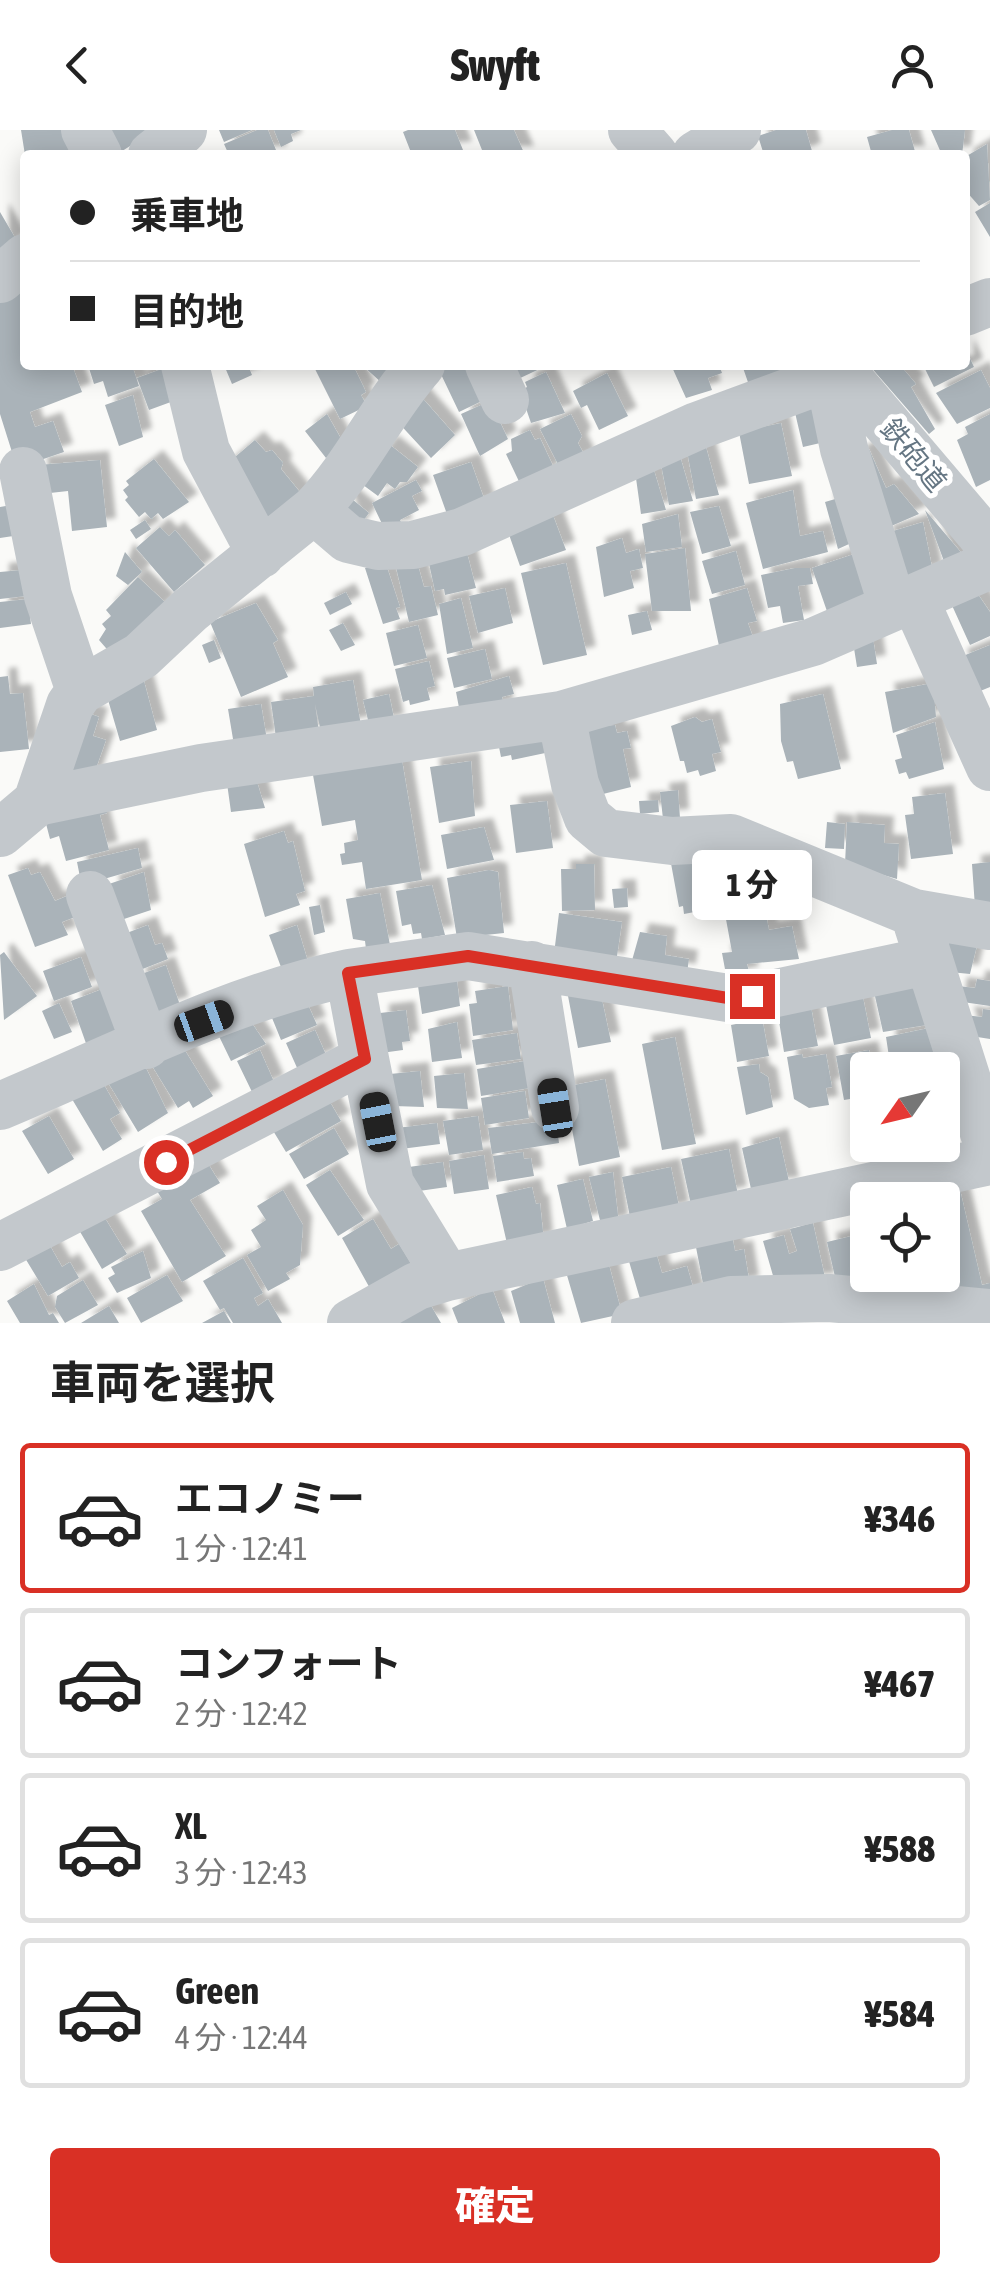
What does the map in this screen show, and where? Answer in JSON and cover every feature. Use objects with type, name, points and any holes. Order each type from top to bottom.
[{"type":"street","points":[[158,150],[183,130]]},
{"type":"street","points":[[632,130],[650,150]]},
{"type":"street","points":[[704,150],[736,130]]},
{"type":"street","points":[[0,279],[20,262]]},
{"type":"street","points":[[186,370],[206,451],[261,554]]},
{"type":"street","points":[[37,802],[70,705],[80,691],[141,656],[190,610],[314,510],[330,494],[390,399],[417,370]]},
{"type":"street","points":[[314,510],[348,539],[378,546],[430,541],[462,532],[696,426],[836,370]]},
{"type":"street","points":[[838,370],[844,450],[903,603],[990,768]]},
{"type":"street","name":"鉄砲道","points":[[839,370],[990,545]]},
{"type":"street","points":[[23,471],[48,596],[80,691]]},
{"type":"street","points":[[0,833],[37,802],[201,768],[561,716],[798,647],[990,565]]},
{"type":"street","points":[[561,716],[574,784],[588,818],[606,833],[672,840],[732,838],[914,913],[990,926]]},
{"type":"street","points":[[90,895],[146,1045]]},
{"type":"street","points":[[914,913],[990,1152]]},
{"type":"street","points":[[0,1106],[146,1045],[319,979],[348,973],[468,956],[728,998],[776,993],[927,961]]},
{"type":"street","points":[[532,965],[555,1108]]},
{"type":"street","points":[[348,973],[390,1184],[447,1276]]},
{"type":"street","points":[[0,1246],[365,1059]]},
{"type":"street","points":[[350,1323],[417,1286],[447,1276],[990,1161]]},
{"type":"street","points":[[636,1323],[731,1300],[828,1298],[990,1313]]},
{"type":"building","points":[[21,130],[63,130],[72,150],[24,150]]},
{"type":"building","points":[[101,130],[155,130],[124,150],[113,150]]},
{"type":"building","points":[[219,130],[252,130],[224,142]]},
{"type":"building","points":[[257,130],[268,130],[276,150],[227,150],[224,144]]},
{"type":"building","points":[[274,130],[301,130],[291,134],[293,141],[281,147]]},
{"type":"building","points":[[455,130],[463,150],[410,150],[403,132]]},
{"type":"building","points":[[474,130],[514,130],[523,150],[482,150]]},
{"type":"building","points":[[776,130],[806,130],[812,150],[762,150],[758,136]]},
{"type":"building","points":[[909,130],[915,150],[871,150],[867,137]]},
{"type":"building","points":[[931,130],[965,130],[963,150],[940,150]]},
{"type":"building","points":[[987,144],[990,200],[979,206],[970,196],[970,154]]},
{"type":"building","points":[[990,203],[990,237],[975,212]]},
{"type":"building","points":[[0,212],[17,241],[0,254]]},
{"type":"building","points":[[20,289],[20,370],[74,370],[82,392],[30,412],[35,427],[53,421],[64,452],[17,468],[0,414],[0,299]]},
{"type":"building","points":[[90,370],[134,370],[139,386],[108,397],[103,381],[94,384]]},
{"type":"building","points":[[168,370],[179,399],[149,410],[137,378]]},
{"type":"building","points":[[226,370],[250,370],[252,375],[232,384]]},
{"type":"building","points":[[316,370],[355,370],[366,392],[361,395],[367,406],[340,419]]},
{"type":"building","points":[[368,370],[390,370],[393,373],[383,384]]},
{"type":"building","points":[[439,370],[476,370],[488,398],[459,412]]},
{"type":"building","points":[[511,370],[537,370],[516,380]]},
{"type":"building","points":[[673,370],[721,370],[722,373],[708,378],[712,390],[686,398]]},
{"type":"building","points":[[744,370],[787,370],[790,379],[750,388]]},
{"type":"building","points":[[873,370],[904,370],[916,384],[911,387],[935,429],[929,434]]},
{"type":"building","points":[[926,370],[968,370],[934,387]]},
{"type":"building","points":[[981,370],[990,388],[990,408],[957,424],[936,393]]},
{"type":"building","points":[[546,372],[565,413],[531,423],[520,391],[527,387],[525,382]]},
{"type":"building","points":[[607,373],[628,416],[599,430],[587,405],[581,408],[573,391]]},
{"type":"building","points":[[417,392],[455,435],[431,458],[395,419]]},
{"type":"building","points":[[133,395],[143,437],[119,446],[105,405]]},
{"type":"building","points":[[819,398],[829,441],[803,447],[793,404]]},
{"type":"building","points":[[490,401],[508,439],[480,456],[461,414]]},
{"type":"building","points":[[327,414],[344,444],[326,458],[305,431]]},
{"type":"building","points":[[571,414],[582,436],[578,443],[586,458],[561,470],[540,429]]},
{"type":"building","points":[[990,414],[990,480],[976,487],[957,440],[968,434],[965,427]]},
{"type":"building","points":[[781,423],[792,476],[749,484],[739,432]]},
{"type":"building","points":[[530,430],[535,440],[540,438],[554,468],[524,492],[506,454],[512,451],[511,439]]},
{"type":"building","points":[[255,440],[266,452],[272,450],[283,463],[281,469],[304,497],[267,528],[221,469]]},
{"type":"building","points":[[389,444],[418,467],[407,482],[400,482],[395,489],[387,483],[378,496],[359,482]]},
{"type":"building","points":[[706,447],[719,495],[696,499],[687,451]]},
{"type":"building","points":[[869,449],[886,488],[894,484],[919,514],[882,530],[856,455]]},
{"type":"building","points":[[680,456],[693,501],[669,505],[660,459]]},
{"type":"building","points":[[154,459],[189,502],[163,519],[158,513],[151,519],[145,512],[139,517],[125,500],[128,497],[123,490],[129,485],[126,481]]},
{"type":"building","points":[[100,460],[107,527],[72,531],[68,491],[41,494],[38,465]]},
{"type":"building","points":[[471,462],[486,504],[448,517],[433,475]]},
{"type":"building","points":[[653,467],[666,510],[641,514],[635,471]]},
{"type":"building","points":[[416,480],[422,491],[412,496],[419,510],[400,520],[404,528],[385,530],[372,503]]},
{"type":"building","points":[[341,490],[369,513],[354,533]]},
{"type":"building","points":[[793,490],[800,536],[823,531],[828,552],[763,569],[746,503]]},
{"type":"building","points":[[842,497],[858,540],[838,549],[825,502]]},
{"type":"building","points":[[17,504],[20,535],[0,538],[0,507]]},
{"type":"building","points":[[719,506],[731,546],[702,554],[690,512]]},
{"type":"building","points":[[551,510],[566,550],[520,566],[506,526]]},
{"type":"building","points":[[925,510],[970,563],[948,572]]},
{"type":"building","points":[[678,514],[682,547],[646,552],[642,524]]},
{"type":"building","points":[[145,520],[151,529],[136,539],[130,530]]},
{"type":"building","points":[[923,522],[933,572],[899,583],[883,534]]},
{"type":"building","points":[[160,527],[169,536],[175,530],[205,565],[174,592],[136,548]]},
{"type":"building","points":[[622,538],[626,553],[639,549],[643,568],[630,571],[634,588],[604,597],[596,547]]},
{"type":"building","points":[[685,548],[691,611],[652,611],[645,554]]},
{"type":"building","points":[[466,549],[476,588],[445,595],[444,589],[435,591],[426,550]]},
{"type":"building","points":[[736,551],[745,585],[712,594],[702,561]]},
{"type":"building","points":[[125,552],[142,572],[128,585],[116,576]]},
{"type":"building","points":[[854,554],[871,605],[829,617],[812,568]]},
{"type":"building","points":[[416,558],[424,587],[431,586],[438,615],[409,622],[395,563]]},
{"type":"building","points":[[385,561],[400,607],[396,608],[400,619],[383,624],[365,568]]},
{"type":"building","points":[[566,563],[587,655],[543,665],[521,573]]},
{"type":"building","points":[[810,568],[813,584],[798,586],[804,620],[783,623],[780,606],[768,608],[761,575]]},
{"type":"building","points":[[22,570],[26,596],[0,599],[0,572]]},
{"type":"building","points":[[138,577],[166,603],[112,655],[99,640],[106,629],[102,624],[111,616],[106,610]]},
{"type":"building","points":[[505,588],[513,623],[478,633],[469,596]]},
{"type":"building","points":[[747,588],[757,621],[748,623],[755,643],[722,660],[709,599]]},
{"type":"building","points":[[975,590],[990,612],[990,636],[970,645],[950,601]]},
{"type":"building","points":[[346,592],[352,604],[330,615],[324,603]]},
{"type":"building","points":[[461,598],[473,648],[447,654],[439,604]]},
{"type":"building","points":[[28,599],[31,624],[0,628],[0,602]]},
{"type":"building","points":[[256,603],[278,640],[273,643],[288,677],[241,697],[210,622]]},
{"type":"building","points":[[647,611],[652,630],[632,635],[628,615]]},
{"type":"building","points":[[343,623],[355,645],[341,651],[329,630]]},
{"type":"building","points":[[418,625],[427,658],[394,666],[386,633]]},
{"type":"building","points":[[873,638],[877,664],[857,667],[853,642]]},
{"type":"building","points":[[214,640],[221,658],[209,663],[202,645]]},
{"type":"building","points":[[990,645],[990,687],[973,694],[958,658]]},
{"type":"building","points":[[485,649],[492,679],[454,688],[447,658]]},
{"type":"building","points":[[429,661],[435,686],[427,688],[430,700],[410,705],[409,700],[403,702],[395,669]]},
{"type":"building","points":[[8,676],[10,694],[23,693],[29,749],[0,752],[0,677]]},
{"type":"building","points":[[509,676],[514,694],[502,697],[505,708],[461,718],[456,692]]},
{"type":"building","points":[[353,680],[361,725],[321,732],[315,704],[319,732],[276,738],[271,702],[314,696],[313,687]]},
{"type":"building","points":[[144,681],[157,730],[120,741],[106,693]]},
{"type":"building","points":[[933,683],[936,717],[893,733],[885,692]]},
{"type":"building","points":[[389,694],[395,723],[370,728],[363,700]]},
{"type":"building","points":[[823,694],[841,769],[798,779],[793,761],[787,762],[781,741],[780,704]]},
{"type":"building","points":[[261,704],[267,740],[234,745],[228,709]]},
{"type":"building","points":[[77,709],[99,717],[93,736],[106,740],[93,777],[57,771]]},
{"type":"building","points":[[695,717],[702,722],[712,719],[721,752],[712,754],[716,771],[700,776],[698,770],[687,773],[684,761],[680,761],[671,726]]},
{"type":"building","points":[[935,722],[944,769],[909,779],[906,772],[899,774],[895,760],[902,758],[896,735]]},
{"type":"building","points":[[615,725],[617,733],[627,731],[631,748],[623,749],[631,787],[603,794],[571,730]]},
{"type":"building","points":[[546,732],[550,752],[512,760],[511,755],[501,757],[498,742]]},
{"type":"building","points":[[402,760],[422,880],[366,889],[362,862],[342,865],[340,854],[345,853],[344,843],[358,840],[355,820],[322,826],[313,775]]},
{"type":"building","points":[[471,761],[475,816],[439,823],[430,767]]},
{"type":"building","points":[[254,772],[265,808],[231,812],[226,776]]},
{"type":"building","points":[[678,790],[680,818],[663,819],[660,792]]},
{"type":"building","points":[[945,793],[953,854],[911,859],[905,815],[914,814],[912,797]]},
{"type":"building","points":[[102,797],[107,813],[100,815],[109,850],[66,861],[59,836],[50,839],[44,816]]},
{"type":"building","points":[[658,800],[659,812],[640,814],[639,801]]},
{"type":"building","points":[[547,801],[553,848],[516,853],[510,805]]},
{"type":"building","points":[[827,822],[845,824],[844,849],[825,848]]},
{"type":"building","points":[[847,822],[885,825],[884,843],[899,844],[897,879],[845,864]]},
{"type":"building","points":[[484,827],[494,860],[447,869],[441,835]]},
{"type":"building","points":[[284,831],[288,843],[293,841],[305,891],[296,894],[300,905],[265,917],[244,844]]},
{"type":"building","points":[[694,846],[705,910],[684,914],[683,906],[679,907],[670,858]]},
{"type":"building","points":[[138,848],[142,868],[90,883],[80,877],[77,862]]},
{"type":"building","points":[[735,851],[738,877],[709,882],[705,855]]},
{"type":"building","points":[[990,862],[990,906],[975,907],[972,864]]},
{"type":"building","points":[[576,864],[594,864],[595,910],[562,911],[561,869],[576,869]]},
{"type":"building","points":[[28,868],[31,875],[40,872],[55,901],[67,896],[75,917],[62,922],[68,935],[35,947],[8,875]]},
{"type":"building","points":[[489,870],[498,872],[504,933],[457,938],[447,878]]},
{"type":"building","points":[[144,872],[151,910],[121,920],[109,884]]},
{"type":"building","points":[[432,885],[445,935],[422,939],[421,933],[413,934],[411,924],[402,926],[396,891]]},
{"type":"building","points":[[627,888],[628,907],[614,908],[612,889]]},
{"type":"building","points":[[761,889],[769,930],[792,926],[799,959],[747,964],[750,975],[727,980],[722,953],[732,952],[723,903],[731,902],[730,895]]},
{"type":"building","points":[[380,893],[390,945],[366,949],[365,941],[353,939],[346,899]]},
{"type":"building","points":[[320,905],[325,932],[314,935],[309,907]]},
{"type":"building","points":[[559,913],[622,922],[616,963],[554,954]]},
{"type":"building","points":[[148,925],[155,945],[162,943],[168,959],[135,972],[124,934]]},
{"type":"building","points":[[297,925],[309,965],[284,975],[269,935]]},
{"type":"building","points":[[943,931],[979,937],[970,974],[950,972],[953,956],[940,955]]},
{"type":"building","points":[[640,932],[667,936],[665,955],[689,959],[687,973],[631,964]]},
{"type":"building","points":[[4,952],[37,996],[4,1020],[0,955]]},
{"type":"building","points":[[81,957],[92,987],[54,1001],[43,971]]},
{"type":"building","points":[[166,965],[180,1005],[150,1015],[136,976]]},
{"type":"building","points":[[456,971],[460,1006],[422,1014],[418,986]]},
{"type":"building","points":[[912,974],[927,1025],[883,1032],[872,983]]},
{"type":"building","points":[[977,979],[990,981],[990,1006],[956,1001],[958,986],[975,988]]},
{"type":"building","points":[[508,986],[513,1030],[473,1036],[469,1004],[477,1003],[475,991]]},
{"type":"building","points":[[861,987],[871,1038],[834,1045],[824,995]]},
{"type":"building","points":[[105,988],[123,1036],[88,1049],[71,1001]]},
{"type":"building","points":[[600,990],[611,1042],[578,1048],[568,996]]},
{"type":"building","points":[[305,998],[317,1025],[281,1040],[270,1013]]},
{"type":"building","points":[[59,1003],[72,1032],[54,1039],[42,1011]]},
{"type":"building","points":[[776,1003],[811,1007],[818,1046],[784,1052]]},
{"type":"building","points":[[983,1009],[990,1010],[990,1039],[971,1036],[965,1015],[982,1017]]},
{"type":"building","points":[[406,1010],[410,1041],[402,1042],[403,1050],[381,1053],[380,1013]]},
{"type":"building","points":[[761,1012],[769,1056],[737,1062],[731,1025],[741,1023],[740,1016]]},
{"type":"building","points":[[247,1016],[266,1044],[231,1061],[216,1030]]},
{"type":"building","points":[[457,1022],[462,1058],[432,1062],[428,1029]]},
{"type":"building","points":[[929,1028],[935,1052],[888,1052],[886,1037]]},
{"type":"building","points":[[315,1030],[327,1057],[298,1070],[286,1043]]},
{"type":"building","points":[[517,1033],[521,1059],[476,1065],[472,1040]]},
{"type":"building","points":[[675,1037],[696,1144],[662,1150],[642,1044]]},
{"type":"building","points":[[181,1044],[213,1096],[193,1108],[189,1101],[178,1108],[151,1064]]},
{"type":"building","points":[[260,1050],[275,1084],[253,1094],[237,1061]]},
{"type":"building","points":[[850,1053],[850,1099],[844,1100],[836,1056]]},
{"type":"building","points":[[802,1054],[803,1058],[826,1054],[832,1087],[826,1088],[829,1105],[809,1108],[794,1099],[787,1057]]},
{"type":"building","points":[[525,1061],[530,1088],[481,1096],[477,1069]]},
{"type":"building","points":[[144,1064],[168,1113],[138,1132],[109,1084]]},
{"type":"building","points":[[759,1064],[760,1072],[768,1077],[773,1107],[746,1115],[737,1067]]},
{"type":"building","points":[[420,1071],[424,1107],[394,1106],[390,1074]]},
{"type":"building","points":[[464,1073],[468,1109],[437,1108],[434,1076]]},
{"type":"building","points":[[99,1076],[120,1113],[110,1119],[122,1139],[103,1151],[69,1094]]},
{"type":"building","points":[[605,1079],[620,1157],[579,1166],[564,1087]]},
{"type":"building","points":[[525,1091],[529,1118],[485,1125],[481,1098]]},
{"type":"building","points":[[327,1097],[341,1121],[286,1152],[272,1129]]},
{"type":"building","points":[[49,1116],[74,1159],[48,1174],[22,1131]]},
{"type":"building","points":[[478,1116],[483,1150],[449,1155],[443,1121]]},
{"type":"building","points":[[556,1120],[559,1143],[492,1154],[488,1128]]},
{"type":"building","points":[[437,1123],[440,1144],[401,1149],[397,1128]]},
{"type":"building","points":[[334,1128],[349,1154],[304,1179],[289,1154]]},
{"type":"building","points":[[779,1137],[790,1186],[751,1189],[742,1148]]},
{"type":"building","points":[[729,1149],[738,1195],[691,1205],[681,1159]]},
{"type":"building","points":[[523,1152],[524,1159],[531,1158],[534,1176],[497,1182],[493,1156]]},
{"type":"building","points":[[484,1155],[489,1189],[454,1194],[449,1161]]},
{"type":"building","points":[[207,1162],[220,1183],[190,1200],[226,1256],[182,1282],[141,1211],[162,1199],[157,1191]]},
{"type":"building","points":[[443,1162],[447,1187],[412,1192],[409,1167]]},
{"type":"building","points":[[671,1167],[680,1211],[631,1222],[622,1177]]},
{"type":"building","points":[[330,1170],[364,1220],[338,1236],[306,1185]]},
{"type":"building","points":[[613,1172],[619,1224],[602,1228],[589,1177]]},
{"type":"building","points":[[583,1179],[593,1221],[567,1229],[557,1185]]},
{"type":"building","points":[[532,1187],[536,1204],[540,1203],[544,1241],[508,1248],[496,1195]]},
{"type":"building","points":[[283,1190],[303,1225],[300,1265],[286,1273],[290,1279],[268,1291],[247,1255],[261,1247],[251,1230],[266,1220],[257,1206]]},
{"type":"building","points":[[960,1190],[982,1285],[990,1283],[990,1302],[955,1292],[960,1292]]},
{"type":"building","points":[[103,1215],[127,1254],[102,1269],[79,1230]]},
{"type":"building","points":[[373,1219],[391,1249],[399,1244],[413,1267],[372,1292],[342,1238]]},
{"type":"building","points":[[813,1223],[826,1282],[776,1286],[763,1241],[784,1235],[789,1254],[797,1251],[790,1229]]},
{"type":"building","points":[[732,1235],[735,1251],[744,1249],[750,1285],[705,1294],[695,1242]]},
{"type":"building","points":[[850,1236],[850,1289],[838,1290],[827,1242]]},
{"type":"building","points":[[49,1244],[62,1267],[70,1262],[79,1278],[48,1296],[25,1258]]},
{"type":"building","points":[[655,1249],[662,1273],[687,1266],[695,1294],[643,1309],[628,1258]]},
{"type":"building","points":[[143,1251],[151,1278],[117,1293],[108,1278],[115,1274],[111,1267]]},
{"type":"building","points":[[243,1258],[263,1293],[254,1298],[258,1306],[268,1299],[282,1323],[233,1323],[224,1308],[220,1310],[203,1281]]},
{"type":"building","points":[[608,1261],[622,1314],[581,1323],[566,1272]]},
{"type":"building","points":[[167,1275],[183,1301],[141,1323],[127,1298]]},
{"type":"building","points":[[543,1278],[555,1323],[520,1323],[511,1291]]},
{"type":"building","points":[[83,1280],[98,1305],[65,1323],[55,1307],[57,1296]]},
{"type":"building","points":[[34,1284],[49,1315],[53,1313],[59,1323],[20,1323],[7,1301]]},
{"type":"building","points":[[492,1288],[505,1323],[458,1323],[452,1308]]},
{"type":"building","points":[[430,1304],[441,1323],[396,1323]]},
{"type":"building","points":[[109,1306],[119,1323],[81,1323]]},
{"type":"building","points":[[224,1311],[231,1323],[202,1323]]},
{"type":"route","points":[[166,1162],[365,1059],[348,973],[468,956],[728,998],[752,996]]}]
